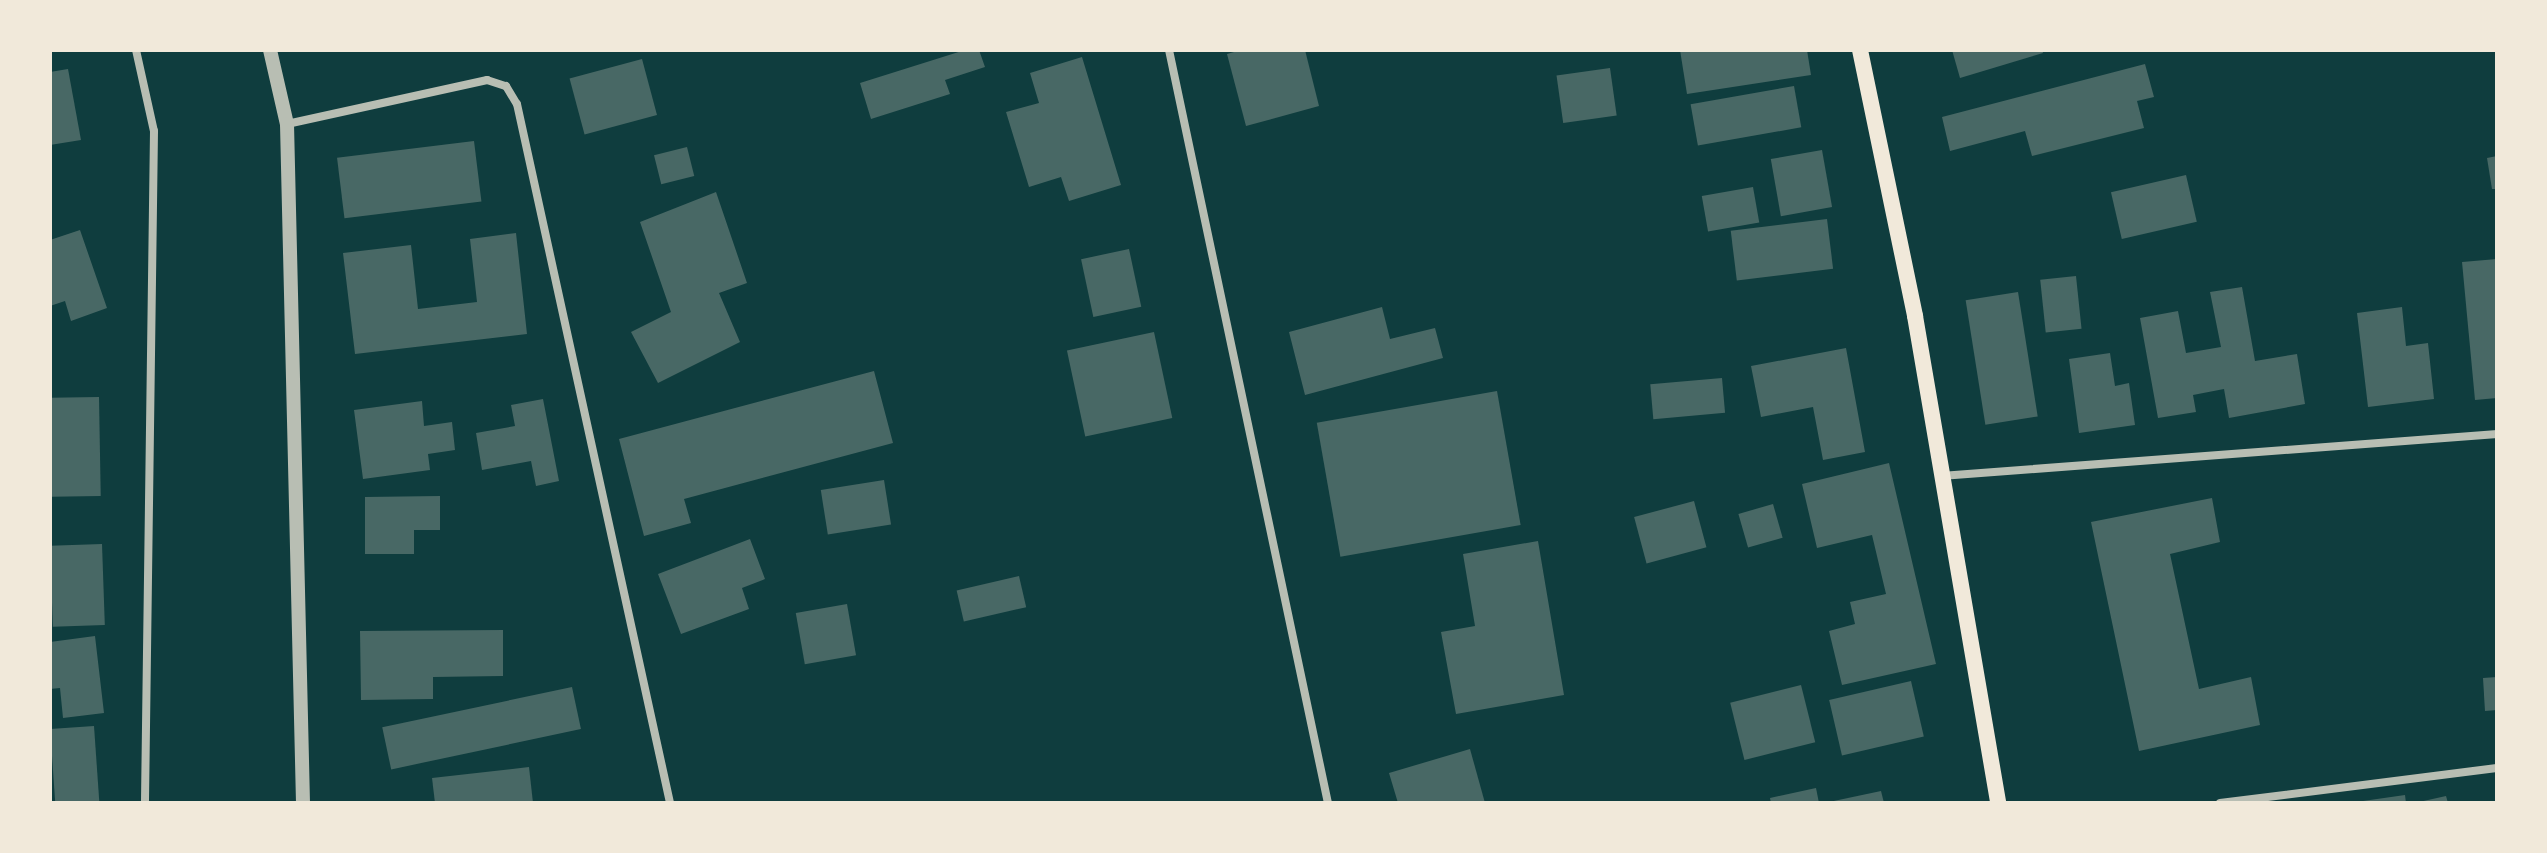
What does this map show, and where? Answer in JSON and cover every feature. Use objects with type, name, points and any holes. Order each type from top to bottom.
[{"type":"main road","points":[[1860,50],[1941,476],[1998,803]]},
{"type":"street","points":[[136,50],[154,131],[145,803]]},
{"type":"street","points":[[270,50],[287,124],[303,803]]},
{"type":"street","points":[[1169,50],[1328,803]]},
{"type":"street","points":[[287,124],[487,80],[506,86],[517,104],[670,803]]},
{"type":"street","points":[[1941,476],[2497,434]]},
{"type":"street","points":[[2220,803],[2497,768]]},
{"type":"building","points":[[965,50],[979,50],[985,67],[945,80],[950,94],[871,119],[860,83]]},
{"type":"building","points":[[1241,50],[1305,50],[1319,106],[1246,126],[1227,54]]},
{"type":"building","points":[[1680,50],[1807,50],[1811,75],[1687,94]]},
{"type":"building","points":[[1952,50],[2042,50],[2043,53],[1960,78]]},
{"type":"building","points":[[1082,57],[1121,185],[1069,201],[1061,177],[1029,187],[1006,112],[1039,103],[1030,73]]},
{"type":"building","points":[[642,59],[657,115],[585,134],[570,78]]},
{"type":"building","points":[[2145,64],[2154,97],[2137,101],[2144,128],[2032,156],[2025,131],[1950,151],[1942,117]]},
{"type":"building","points":[[1610,68],[1617,116],[1563,123],[1557,76]]},
{"type":"building","points":[[68,69],[81,140],[50,145],[50,72]]},
{"type":"building","points":[[1794,86],[1801,127],[1698,146],[1691,104]]},
{"type":"building","points":[[474,141],[481,202],[344,218],[337,158]]},
{"type":"building","points":[[687,147],[694,176],[661,184],[654,155]]},
{"type":"building","points":[[1822,150],[1832,207],[1781,216],[1771,159]]},
{"type":"building","points":[[2497,156],[2497,189],[2492,189],[2487,158]]},
{"type":"building","points":[[2186,175],[2197,222],[2122,239],[2111,192]]},
{"type":"building","points":[[1753,187],[1759,222],[1708,231],[1702,196]]},
{"type":"building","points":[[716,192],[747,283],[719,293],[740,342],[658,383],[631,332],[671,312],[640,222]]},
{"type":"building","points":[[1827,219],[1833,269],[1737,280],[1731,231]]},
{"type":"building","points":[[80,230],[107,308],[71,321],[65,301],[50,306],[50,240]]},
{"type":"building","points":[[516,233],[527,334],[355,354],[343,253],[411,245],[418,309],[477,302],[470,239]]},
{"type":"building","points":[[1129,249],[1141,307],[1093,317],[1081,259]]},
{"type":"building","points":[[2497,259],[2497,398],[2475,400],[2462,262]]},
{"type":"building","points":[[2076,276],[2082,329],[2046,332],[2040,280]]},
{"type":"building","points":[[2242,287],[2255,361],[2297,354],[2305,404],[2229,418],[2224,389],[2193,395],[2196,412],[2158,418],[2140,318],[2178,311],[2186,353],[2221,347],[2210,292]]},
{"type":"building","points":[[2018,292],[2038,416],[1985,425],[1966,300]]},
{"type":"building","points":[[1382,307],[1390,339],[1435,328],[1443,358],[1305,395],[1289,332]]},
{"type":"building","points":[[2402,307],[2406,346],[2428,343],[2434,399],[2368,407],[2357,313]]},
{"type":"building","points":[[1154,332],[1172,418],[1085,437],[1067,351]]},
{"type":"building","points":[[1846,348],[1865,452],[1823,460],[1813,407],[1761,417],[1751,366]]},
{"type":"building","points":[[2110,353],[2115,386],[2129,383],[2135,425],[2079,433],[2069,359]]},
{"type":"building","points":[[874,371],[893,443],[684,499],[691,523],[644,536],[619,439]]},
{"type":"building","points":[[1722,378],[1725,413],[1653,419],[1650,384]]},
{"type":"building","points":[[1497,391],[1521,525],[1340,557],[1317,423]]},
{"type":"building","points":[[99,397],[101,496],[52,497],[50,398]]},
{"type":"building","points":[[543,399],[559,481],[536,486],[531,461],[482,470],[476,433],[515,426],[511,405]]},
{"type":"building","points":[[422,401],[424,426],[452,422],[455,450],[428,454],[430,470],[363,479],[354,410]]},
{"type":"building","points":[[1889,463],[1936,664],[1842,685],[1829,631],[1855,624],[1850,602],[1886,594],[1872,535],[1817,548],[1802,484]]},
{"type":"building","points":[[884,480],[891,524],[828,534],[821,490]]},
{"type":"building","points":[[440,496],[440,530],[414,530],[414,554],[365,554],[365,497]]},
{"type":"building","points":[[2212,498],[2220,542],[2170,554],[2199,689],[2251,677],[2260,725],[2139,751],[2091,522]]},
{"type":"building","points":[[1694,501],[1706,547],[1647,563],[1634,517]]},
{"type":"building","points":[[1773,504],[1783,538],[1748,548],[1738,514]]},
{"type":"building","points":[[750,539],[765,579],[742,588],[749,609],[681,634],[658,574]]},
{"type":"building","points":[[1538,541],[1564,695],[1456,714],[1441,632],[1475,626],[1463,554]]},
{"type":"building","points":[[102,544],[105,625],[53,627],[50,546]]},
{"type":"building","points":[[1019,576],[1026,607],[964,622],[957,590]]},
{"type":"building","points":[[847,604],[856,655],[805,664],[796,613]]},
{"type":"building","points":[[503,630],[503,676],[433,677],[433,699],[361,700],[360,631]]},
{"type":"building","points":[[95,636],[104,713],[63,718],[60,688],[50,689],[50,642]]},
{"type":"building","points":[[2497,677],[2497,710],[2485,711],[2483,678]]},
{"type":"building","points":[[1911,681],[1924,737],[1842,755],[1829,700]]},
{"type":"building","points":[[1801,685],[1815,742],[1744,760],[1730,703]]},
{"type":"building","points":[[572,687],[581,729],[391,769],[382,727]]},
{"type":"building","points":[[94,726],[99,803],[55,803],[50,729]]},
{"type":"building","points":[[1470,749],[1485,803],[1398,803],[1389,773]]},
{"type":"building","points":[[529,767],[533,803],[435,803],[432,778]]},
{"type":"building","points":[[1816,788],[1819,803],[1771,803],[1770,798]]},
{"type":"building","points":[[1881,791],[1884,803],[1829,803],[1829,802]]},
{"type":"building","points":[[2405,795],[2406,803],[2363,801]]},
{"type":"building","points":[[2446,796],[2448,803],[2419,803],[2419,802]]}]
